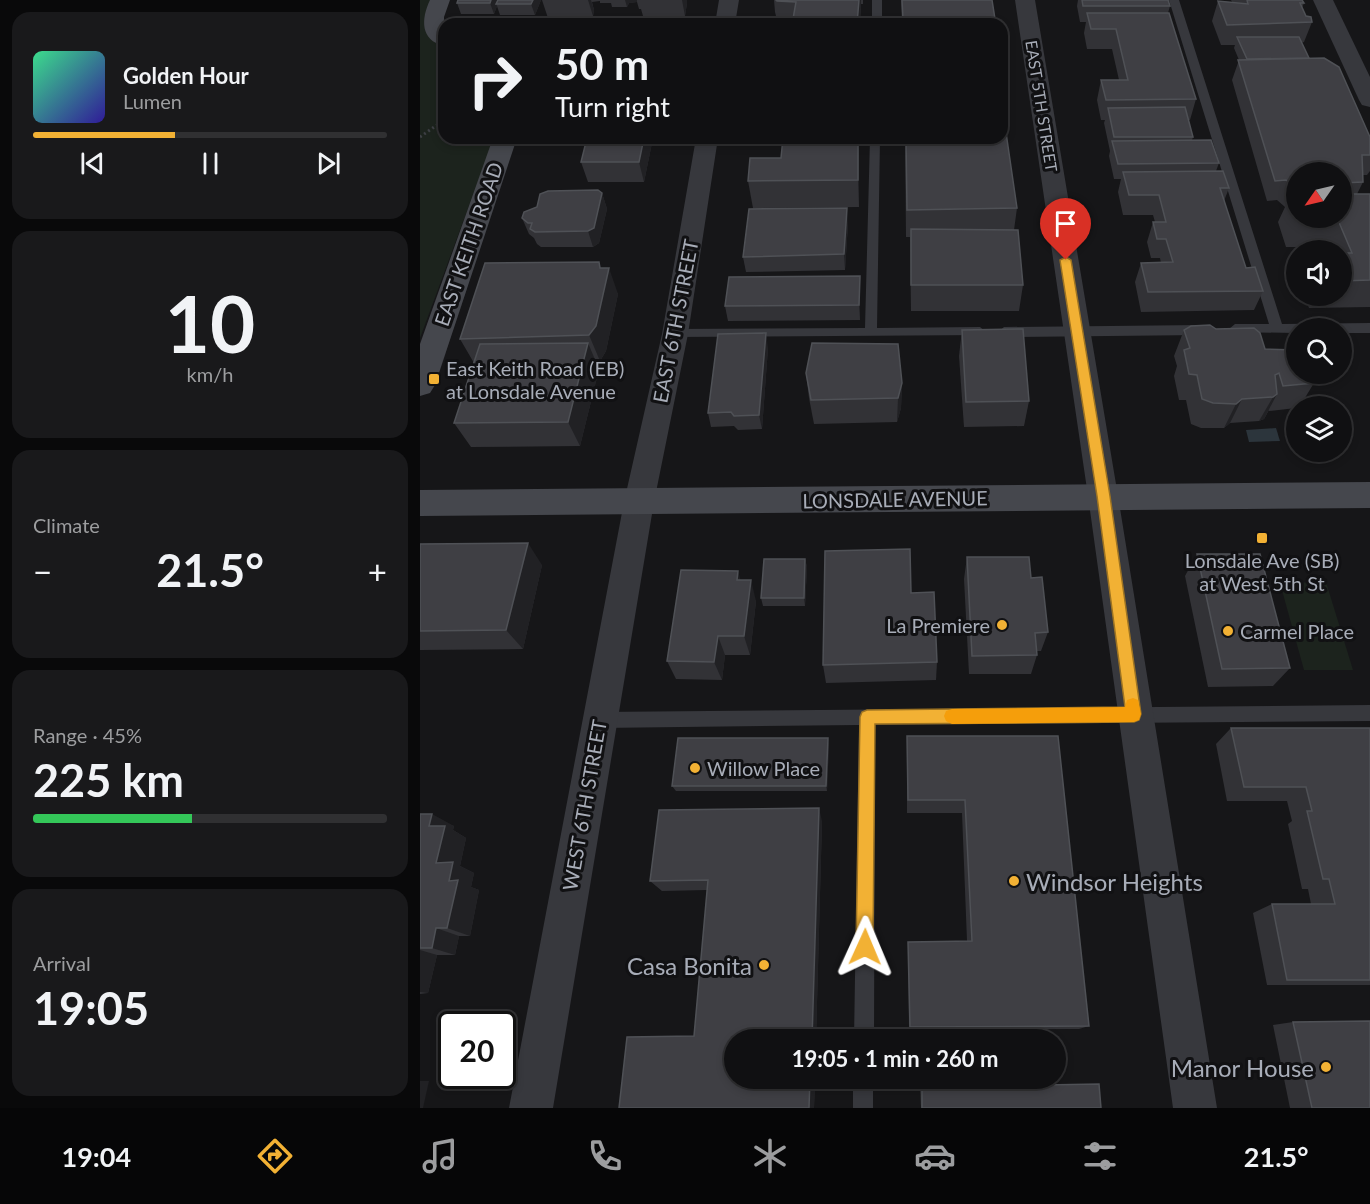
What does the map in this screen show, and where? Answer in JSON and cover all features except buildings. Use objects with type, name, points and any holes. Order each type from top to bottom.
[{"type":"main road","points":[[438,37],[432,20],[440,0]]},
{"type":"main road","name":"EAST KEITH ROAD","points":[[420,385],[503,144]]},
{"type":"main road","name":"LONSDALE AVENUE","points":[[420,503],[1370,495]]},
{"type":"street","points":[[726,18],[729,0]]},
{"type":"street","name":"EAST 5TH STREET","points":[[1025,0],[1103,496],[1194,1108]]},
{"type":"street","points":[[1323,0],[1370,100]]},
{"type":"street","name":"EAST 6TH STREET","points":[[639,502],[675,334],[706,144]]},
{"type":"street","name":"WEST 6TH STREET","points":[[531,1108],[639,502]]},
{"type":"lane","points":[[877,0],[877,18]]},
{"type":"lane","points":[[1174,0],[1277,328]]},
{"type":"lane","points":[[871,332],[875,144]]},
{"type":"lane","points":[[675,334],[1370,328]]},
{"type":"lane","points":[[599,720],[1370,713]]},
{"type":"lane","points":[[864,1029],[867,717]]},
{"type":"lane","points":[[863,1089],[863,1108]]},
{"type":"path","points":[[420,137],[438,124]]},
{"type":"shaded area","points":[[420,0],[433,0],[426,16],[425,28],[430,38],[438,44],[438,144],[492,144],[420,338]]},
{"type":"shaded area","points":[[1276,428],[1280,441],[1249,442],[1246,430]]},
{"type":"shaded area","points":[[1326,582],[1353,670],[1304,670],[1280,583]]},
{"type":"slow traffic","points":[[952,716],[1134,714],[1133,706]]},
{"type":"place","name":"East Keith Road (EB) at Lonsdale Avenue","points":[[434,379]]},
{"type":"place","name":"Lonsdale Ave (SB) at West 5th St","points":[[1262,538]]},
{"type":"place","name":"La Premiere","points":[[1002,625]]},
{"type":"place","name":"Carmel Place","points":[[1228,631]]},
{"type":"place","name":"Willow Place","points":[[695,768]]},
{"type":"place","name":"Windsor Heights","points":[[1014,881]]},
{"type":"place","name":"Casa Bonita","points":[[764,965]]},
{"type":"place","name":"Manor House","points":[[1326,1067]]},
{"type":"route","points":[[865,947],[867,717],[1134,714],[1066,260]]}]
